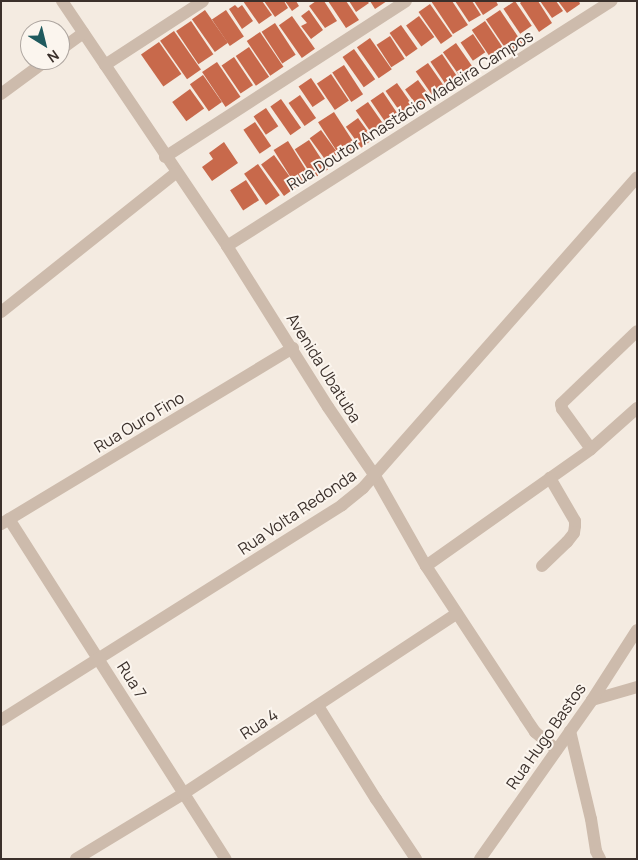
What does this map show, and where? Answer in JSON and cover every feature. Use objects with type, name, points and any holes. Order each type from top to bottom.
[{"type":"street","name":"Avenida Ubatuba","points":[[62,1],[176,174],[227,246],[293,348],[328,407],[375,476],[426,566],[535,732],[557,750]]},
{"type":"street","points":[[105,65],[204,1]]},
{"type":"street","points":[[165,157],[406,1]]},
{"type":"street","name":"Rua Doutor Anastácio Madeira Campos","points":[[227,246],[611,1]]},
{"type":"street","points":[[70,43],[83,33]]},
{"type":"street","points":[[1,94],[33,70]]},
{"type":"street","points":[[1,312],[176,174]]},
{"type":"street","name":"Rua Volta Redonda","points":[[1,720],[342,505],[375,476],[637,178]]},
{"type":"street","points":[[590,449],[562,409],[561,404],[637,331]]},
{"type":"street","name":"Rua Ouro Fino","points":[[5,522],[293,348]]},
{"type":"street","points":[[426,566],[590,449],[637,408]]},
{"type":"street","points":[[542,566],[567,542],[574,533],[575,526],[575,521],[550,478]]},
{"type":"street","name":"Rua 7","points":[[5,522],[99,659],[226,859]]},
{"type":"street","name":"Rua 4","points":[[76,859],[183,794],[457,613]]},
{"type":"street","name":"Rua Hugo Bastos","points":[[480,859],[592,700],[637,630]]},
{"type":"street","points":[[592,700],[637,687]]},
{"type":"street","points":[[318,706],[416,859]]},
{"type":"street","points":[[570,731],[591,819],[596,851],[600,859]]},
{"type":"building","points":[[243,1],[262,1],[272,15],[259,24]]},
{"type":"building","points":[[264,1],[284,1],[288,8],[275,17]]},
{"type":"building","points":[[285,1],[296,1],[299,6],[292,11]]},
{"type":"building","points":[[316,1],[324,1],[337,21],[325,28],[309,6]]},
{"type":"building","points":[[328,1],[346,1],[359,20],[346,28]]},
{"type":"building","points":[[349,1],[367,1],[369,3],[356,12]]},
{"type":"building","points":[[370,1],[387,1],[375,9]]},
{"type":"building","points":[[431,1],[452,1],[468,25],[453,34]]},
{"type":"building","points":[[455,1],[472,1],[481,15],[469,22]]},
{"type":"building","points":[[474,1],[496,1],[498,5],[483,15]]},
{"type":"building","points":[[515,1],[532,26],[520,34],[503,9]]},
{"type":"building","points":[[522,1],[538,1],[552,23],[539,32],[520,3]]},
{"type":"building","points":[[540,1],[556,1],[563,11],[552,18]]},
{"type":"building","points":[[558,1],[579,1],[580,4],[567,13]]},
{"type":"building","points":[[430,4],[452,36],[441,44],[419,12]]},
{"type":"building","points":[[235,5],[238,8],[242,5],[253,21],[242,29],[229,9]]},
{"type":"building","points":[[205,10],[228,43],[215,52],[192,19]]},
{"type":"building","points":[[226,10],[244,37],[230,46],[212,20]]},
{"type":"building","points":[[309,10],[323,30],[311,39],[301,26],[307,23],[301,16]]},
{"type":"building","points":[[500,10],[523,44],[509,53],[486,20]]},
{"type":"building","points":[[292,16],[315,49],[302,58],[279,25]]},
{"type":"building","points":[[419,16],[434,37],[421,46],[406,25]]},
{"type":"building","points":[[191,21],[213,54],[198,64],[176,31]]},
{"type":"building","points":[[485,21],[507,54],[494,63],[472,30]]},
{"type":"building","points":[[275,23],[296,55],[282,64],[262,32]]},
{"type":"building","points":[[401,25],[418,49],[406,57],[390,33]]},
{"type":"building","points":[[174,31],[201,70],[187,79],[160,41]]},
{"type":"building","points":[[260,32],[283,67],[270,76],[247,41]]},
{"type":"building","points":[[473,34],[485,52],[473,61],[461,42]]},
{"type":"building","points":[[390,36],[405,59],[391,67],[377,45]]},
{"type":"building","points":[[370,38],[392,69],[379,78],[357,47]]},
{"type":"building","points":[[159,42],[181,74],[163,87],[141,55]]},
{"type":"building","points":[[456,43],[476,72],[463,81],[443,52]]},
{"type":"building","points":[[249,47],[269,77],[256,86],[236,56]]},
{"type":"building","points":[[354,49],[375,79],[364,87],[343,57]]},
{"type":"building","points":[[442,54],[458,78],[447,86],[430,62]]},
{"type":"building","points":[[234,57],[253,85],[241,94],[222,65]]},
{"type":"building","points":[[217,62],[240,97],[226,107],[202,72]]},
{"type":"building","points":[[428,63],[444,86],[432,95],[416,72]]},
{"type":"building","points":[[344,65],[363,94],[351,102],[332,73]]},
{"type":"building","points":[[331,74],[349,101],[335,110],[317,84]]},
{"type":"building","points":[[203,75],[222,102],[209,111],[190,84]]},
{"type":"building","points":[[311,78],[325,99],[313,107],[299,86]]},
{"type":"building","points":[[418,80],[431,98],[418,107],[405,89]]},
{"type":"building","points":[[397,83],[414,107],[402,115],[386,91]]},
{"type":"building","points":[[190,89],[204,108],[186,121],[172,102]]},
{"type":"building","points":[[383,92],[397,113],[385,121],[371,100]]},
{"type":"building","points":[[300,95],[316,118],[305,126],[289,103]]},
{"type":"building","points":[[281,99],[301,128],[290,135],[270,106]]},
{"type":"building","points":[[368,102],[384,125],[372,134],[356,111]]},
{"type":"building","points":[[266,108],[278,126],[266,135],[254,116]]},
{"type":"building","points":[[334,112],[358,149],[342,159],[318,122]]},
{"type":"building","points":[[358,118],[373,139],[361,148],[346,127]]},
{"type":"building","points":[[255,122],[271,146],[260,154],[243,130]]},
{"type":"building","points":[[321,130],[338,153],[327,162],[310,138]]},
{"type":"building","points":[[309,140],[328,169],[314,179],[295,149]]},
{"type":"building","points":[[288,141],[311,178],[297,187],[274,150]]},
{"type":"building","points":[[224,142],[238,163],[212,181],[202,167],[213,159],[209,153]]},
{"type":"building","points":[[274,155],[297,187],[284,196],[261,164]]},
{"type":"building","points":[[258,164],[280,195],[266,205],[244,174]]},
{"type":"building","points":[[246,180],[259,200],[243,210],[230,190]]}]
